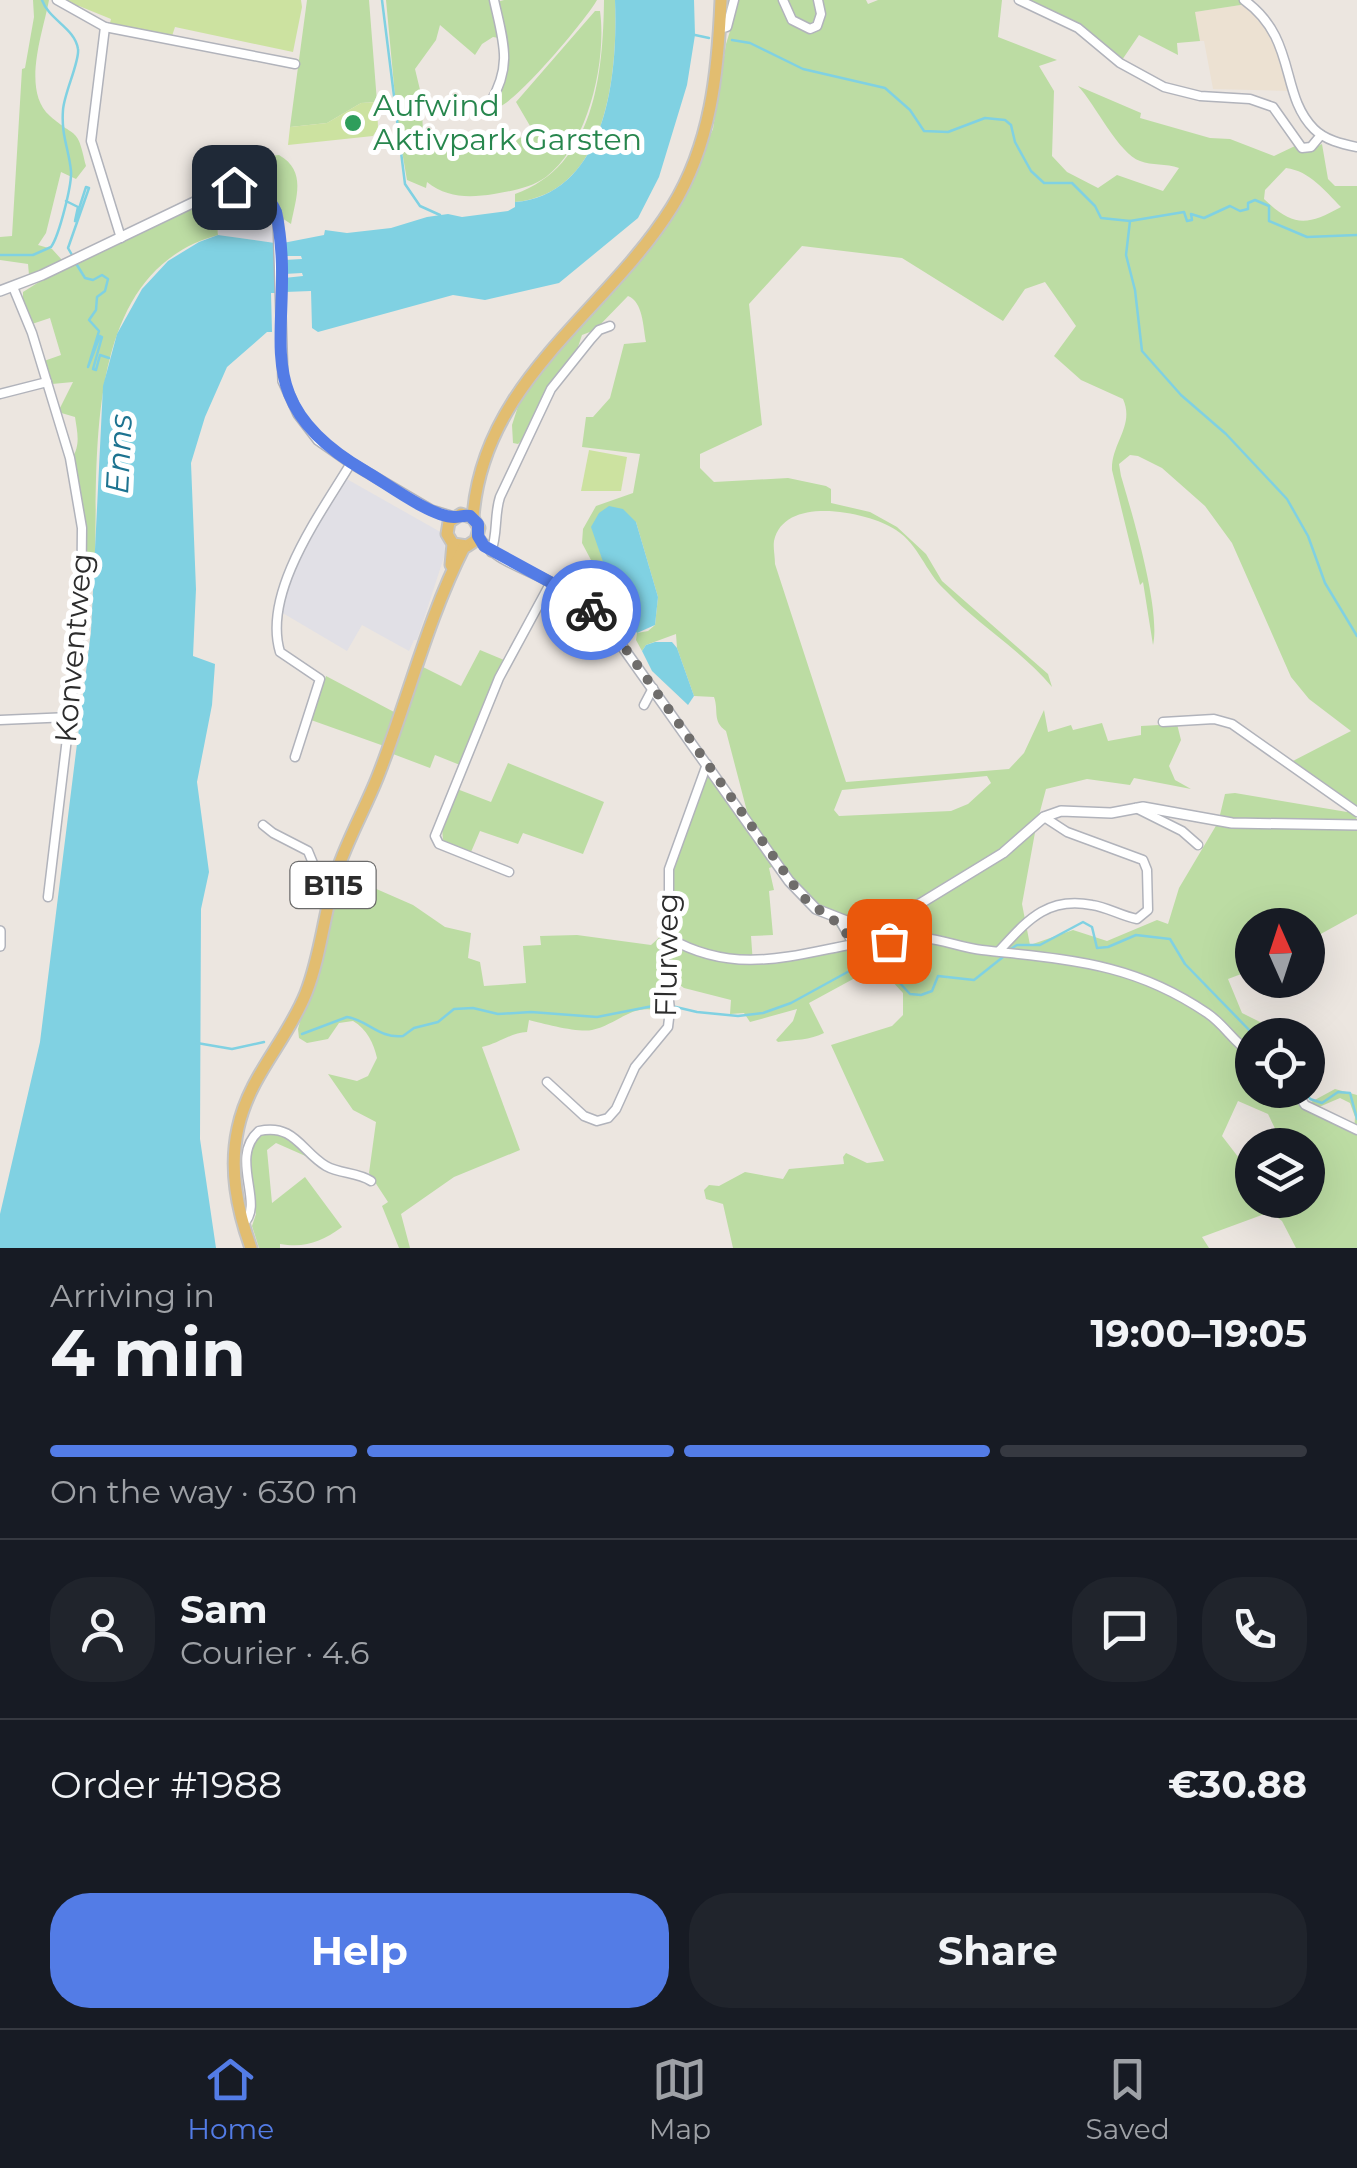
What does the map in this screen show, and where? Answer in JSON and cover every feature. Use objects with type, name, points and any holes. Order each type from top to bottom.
[{"type":"main road","name":"B115","points":[[446,530],[463,516],[496,431],[522,386],[550,349],[644,245],[685,183],[708,123],[721,0]]},
{"type":"main road","name":"B115","points":[[251,1248],[242,1224],[234,1163],[241,1115],[258,1072],[306,994],[335,878],[379,775],[450,574],[473,545],[478,524],[463,516]]},
{"type":"main road","points":[[446,530],[473,545]]},
{"type":"street","points":[[57,0],[105,27],[296,64]]},
{"type":"street","points":[[491,109],[506,64],[494,0]]},
{"type":"street","points":[[720,30],[727,27],[734,0]]},
{"type":"street","points":[[784,0],[792,20],[810,29],[820,19],[818,0]]},
{"type":"street","points":[[1019,0],[1078,28],[1120,63],[1157,84],[1194,95],[1250,99],[1273,107],[1302,148],[1311,147],[1321,135]]},
{"type":"street","points":[[1244,0],[1270,24],[1303,112],[1321,135],[1357,148]]},
{"type":"street","points":[[105,27],[92,140],[121,238]]},
{"type":"street","points":[[0,291],[212,194],[234,187],[251,188],[266,196],[276,212],[285,389],[302,421],[318,440],[352,463],[432,510],[463,516]]},
{"type":"street","name":"Konventweg","points":[[13,288],[32,333],[74,474],[82,528],[82,597],[48,897]]},
{"type":"street","points":[[610,326],[590,339],[544,403],[473,545],[550,582],[606,624],[800,894],[816,909],[867,927],[890,922],[1003,853],[1044,818],[1061,811],[1111,813],[1136,808],[1232,823],[1357,825]]},
{"type":"street","points":[[0,394],[47,382]]},
{"type":"street","points":[[295,756],[320,679],[280,652],[274,624],[291,567],[352,463]]},
{"type":"street","points":[[432,510],[446,530]]},
{"type":"street","points":[[509,872],[439,844],[435,836],[499,678],[550,582]]},
{"type":"street","points":[[644,705],[653,688]]},
{"type":"street","points":[[0,720],[70,717]]},
{"type":"street","points":[[1163,722],[1214,719],[1232,724],[1357,812]]},
{"type":"street","name":"Flurweg","points":[[547,1082],[584,1116],[597,1121],[608,1118],[636,1067],[664,1034],[670,1010],[664,954],[669,938],[669,869],[706,764]]},
{"type":"street","points":[[1136,808],[1198,845]]},
{"type":"street","points":[[999,951],[1031,916],[1044,910],[1089,904],[1136,919],[1148,910],[1143,860],[1094,844],[1044,818]]},
{"type":"street","points":[[264,824],[308,851],[317,874],[335,878]]},
{"type":"street","points":[[839,920],[854,945]]},
{"type":"street","points":[[0,932],[0,946]]},
{"type":"street","points":[[669,938],[700,953],[766,961],[854,945],[926,938],[1100,964],[1142,979],[1207,1013],[1235,1039]]},
{"type":"street","points":[[1311,1108],[1355,1129]]},
{"type":"street","points":[[242,1224],[249,1219],[252,1209],[246,1175],[247,1148],[259,1132],[275,1130],[292,1136],[322,1164],[360,1174],[371,1181]]},
{"type":"shaded area","points":[[1247,4],[1271,29],[1292,91],[1213,89],[1194,12]]},
{"type":"shaded area","points":[[243,190],[266,203],[274,220],[275,243],[218,235],[220,220],[208,200]]},
{"type":"shaded area","points":[[345,478],[444,534],[445,554],[417,640],[409,651],[362,625],[347,651],[281,612],[291,572]]},
{"type":"green space","points":[[33,0],[49,0],[36,61],[41,105],[78,138],[86,166],[76,179],[61,172],[46,233],[38,245],[52,249],[62,260],[29,275],[28,264],[0,260],[0,237],[12,236],[22,69],[34,17]]},
{"type":"green space","points":[[62,0],[301,0],[302,7],[293,52],[175,27],[172,36],[110,23],[111,19]]},
{"type":"green space","points":[[307,0],[369,0],[377,102],[361,103],[327,123],[290,127]]},
{"type":"green space","points":[[386,0],[491,0],[499,38],[482,44],[475,55],[440,25],[436,40],[415,69],[423,131],[442,135],[474,151],[500,147],[533,131],[516,102],[595,11],[600,11],[600,54],[591,101],[561,163],[534,184],[485,195],[450,194],[427,182],[426,188],[407,180]]},
{"type":"green space","points":[[597,0],[534,77],[497,108],[492,102],[506,72],[497,2]]},
{"type":"green space","points":[[604,0],[615,0],[615,29],[614,60],[601,125],[588,153],[570,177],[546,194],[515,202],[515,194],[542,181],[563,162],[578,140],[596,86]]},
{"type":"green space","points":[[728,0],[866,0],[868,4],[878,0],[1002,0],[998,37],[1057,60],[1039,66],[1054,91],[1052,156],[1067,172],[1098,188],[1117,175],[1163,191],[1179,168],[1132,157],[1078,86],[1141,113],[1140,118],[1210,138],[1230,139],[1274,156],[1295,146],[1306,152],[1322,144],[1328,179],[1335,186],[1357,186],[1357,809],[1289,763],[1351,731],[1309,699],[1291,677],[1232,543],[1205,506],[1162,468],[1130,455],[1119,464],[1149,586],[1153,645],[1143,582],[1140,585],[1112,470],[1126,409],[1123,399],[1081,380],[1054,356],[1076,326],[1045,282],[1025,289],[1003,321],[902,258],[802,246],[749,304],[762,425],[700,454],[700,468],[714,482],[788,478],[826,486],[831,489],[831,503],[870,512],[897,527],[926,554],[942,581],[1048,674],[1052,687],[944,589],[911,543],[896,530],[848,513],[810,512],[793,517],[781,526],[774,541],[775,564],[846,782],[1009,769],[1024,753],[1044,710],[1048,732],[1071,725],[1073,730],[1102,723],[1108,741],[1141,735],[1141,726],[1177,724],[1181,740],[1169,766],[1175,780],[1191,789],[1134,778],[1130,785],[1087,779],[1046,789],[1038,819],[997,853],[879,924],[850,920],[819,907],[798,886],[749,819],[726,731],[717,720],[714,697],[694,696],[676,634],[646,645],[642,651],[636,640],[637,633],[655,625],[658,597],[636,522],[592,527],[620,611],[604,596],[600,577],[582,543],[583,529],[596,506],[633,493],[640,454],[582,447],[586,417],[593,417],[610,398],[624,344],[646,342],[641,315],[633,299],[628,296],[595,330],[582,335],[577,350],[552,383],[523,439],[513,443],[512,425],[521,397],[678,205],[713,129],[726,44],[737,8]],"holes":[[[1286,168],[1310,177],[1341,207],[1309,220],[1283,215],[1264,199],[1265,190]],[[987,776],[991,783],[968,804],[951,811],[839,816],[834,810],[842,790]]]},
{"type":"green space","points":[[1028,0],[1241,0],[1247,4],[1195,12],[1200,41],[1177,43],[1178,55],[1139,35],[1122,60],[1089,31]]},
{"type":"green space","name":"Aufwind Aktivpark Garsten","points":[[377,102],[378,128],[373,136],[288,145],[290,127],[327,123],[361,103]]},
{"type":"green space","points":[[279,155],[288,161],[296,177],[291,224],[282,218],[273,199],[259,186],[241,181],[220,185],[211,180],[213,169],[224,160]]},
{"type":"green space","points":[[208,200],[216,206],[218,235],[174,255],[143,285],[121,324],[107,369],[100,417],[95,556],[85,556],[81,500],[72,458],[77,443],[75,417],[58,412],[73,382],[52,384],[44,361],[61,355],[50,318],[32,324],[23,292],[55,272]]},
{"type":"green space","points":[[589,450],[627,457],[621,491],[581,491]]},
{"type":"green space","points":[[480,650],[504,660],[460,765],[435,755],[430,768],[393,754],[423,667],[461,686]]},
{"type":"green space","points":[[326,676],[394,712],[384,746],[311,720]]},
{"type":"green space","points":[[1273,757],[1354,811],[1357,820],[1340,824],[1219,819],[1225,794],[1235,793],[1347,812],[1348,808]]},
{"type":"green space","points":[[508,763],[604,802],[583,854],[523,833],[518,844],[480,831],[471,852],[443,841],[442,827],[457,789],[491,802]]},
{"type":"green space","points":[[709,771],[775,866],[769,868],[774,890],[769,891],[773,935],[751,936],[753,964],[774,964],[851,948],[832,919],[877,928],[1036,827],[1022,904],[1030,945],[1073,930],[1107,941],[1157,920],[1168,924],[1179,888],[1217,824],[1357,828],[1357,914],[1325,932],[1325,908],[1235,908],[1235,976],[1228,979],[1242,1013],[1252,1018],[1235,1018],[1235,1108],[1222,1136],[1235,1153],[1235,1218],[1254,1218],[1202,1237],[1209,1248],[733,1248],[723,1204],[706,1199],[704,1190],[709,1185],[719,1186],[745,1172],[783,1179],[789,1169],[844,1164],[846,1153],[867,1163],[884,1161],[831,1045],[892,1026],[903,1015],[903,993],[890,979],[865,969],[859,976],[851,968],[855,978],[809,1003],[824,1033],[778,1042],[797,1009],[750,1022],[744,1013],[730,1014],[731,1000],[669,983],[667,948],[677,945],[670,920],[672,878],[686,823]]},
{"type":"green space","points":[[349,877],[413,905],[445,927],[471,933],[468,958],[480,962],[484,986],[526,983],[523,946],[541,945],[540,936],[577,935],[651,945],[662,935],[666,877],[665,928],[659,948],[667,1014],[645,1009],[586,1031],[529,1020],[527,1032],[482,1047],[520,1150],[454,1177],[401,1214],[410,1248],[399,1248],[382,1206],[388,1202],[369,1173],[376,1122],[353,1110],[328,1074],[357,1081],[368,1076],[377,1058],[372,1042],[353,1021],[339,1023],[328,1039],[307,1043],[299,1038],[298,1029],[339,878]]},
{"type":"green space","points":[[1335,1089],[1357,1095],[1357,1248],[1296,1248],[1278,1218],[1325,1218],[1325,1128],[1275,1128],[1268,1114],[1254,1108],[1306,1108],[1354,1132],[1355,1117],[1350,1103],[1340,1098],[1325,1104],[1325,1094]]},
{"type":"green space","points":[[264,1131],[296,1140],[310,1158],[276,1143],[267,1150],[272,1203],[305,1177],[342,1227],[313,1243],[259,1248],[252,1226],[256,1214],[248,1156],[255,1137]]},
{"type":"water","points":[[615,0],[694,0],[695,35],[687,85],[659,177],[638,218],[559,283],[485,300],[453,295],[318,332],[312,328],[311,291],[285,292],[284,278],[303,276],[284,274],[284,260],[302,259],[284,256],[283,243],[324,235],[325,230],[347,233],[391,228],[448,214],[462,217],[508,211],[515,207],[515,202],[546,194],[570,177],[588,153],[601,125],[614,60]]},
{"type":"water","name":"Enns","points":[[218,235],[275,243],[277,293],[271,293],[272,332],[267,332],[227,367],[205,417],[191,463],[196,589],[193,656],[215,664],[212,705],[197,782],[209,872],[201,909],[200,1139],[216,1248],[0,1248],[0,1214],[40,1042],[91,631],[103,386],[117,334],[142,289],[168,261]]},
{"type":"water","points":[[609,506],[623,509],[636,522],[658,597],[655,625],[637,633],[620,611],[591,527],[599,513]]},
{"type":"water","points":[[655,642],[672,642],[677,648],[694,696],[688,705],[652,671],[642,651]]},
{"type":"waterway","points":[[0,255],[33,255],[51,247],[69,187],[71,171],[63,110],[78,49],[72,35],[42,0]]},
{"type":"waterway","points":[[382,0],[405,184],[420,206],[440,215]]},
{"type":"waterway","points":[[695,35],[709,38]]},
{"type":"waterway","points":[[732,40],[750,43],[803,69],[885,88],[910,110],[924,131],[948,132],[985,118],[1005,120],[1011,125],[1015,142],[1031,171],[1044,183],[1072,183],[1095,206],[1101,218],[1130,221],[1184,212],[1187,221],[1192,220],[1191,214],[1204,218],[1230,206],[1240,211],[1248,209],[1248,203],[1255,200],[1269,206],[1269,221],[1307,237],[1357,235]]},
{"type":"waterway","points":[[66,201],[78,207],[75,221],[86,187],[89,188],[68,248],[72,255]]},
{"type":"waterway","points":[[1130,221],[1126,255],[1135,290],[1142,351],[1287,499],[1308,536],[1325,583],[1357,636]]},
{"type":"waterway","points":[[77,265],[85,278],[93,280],[102,275],[108,279],[89,320],[99,331],[88,367],[100,336],[93,369],[96,370],[100,355],[109,358]]},
{"type":"waterway","points":[[1009,950],[1017,945],[1040,945],[1083,922],[1092,927],[1097,948],[1136,935],[1170,939],[1185,964],[1237,1018]]},
{"type":"waterway","points":[[302,1034],[347,1017],[387,1035],[403,1036],[414,1028],[438,1022],[454,1009],[473,1008],[498,1014],[597,1017],[663,1004],[738,1016],[763,1013],[791,1003],[853,969],[872,966],[897,980],[910,994],[921,995],[932,991],[938,976],[974,980],[1003,957]]},
{"type":"waterway","points":[[197,1043],[232,1049],[264,1042]]},
{"type":"waterway","points":[[1325,1101],[1338,1092],[1350,1093],[1357,1119]]},
{"type":"way so far","points":[[591,610],[625,648],[800,894],[816,909],[839,920],[854,945],[889,941]]},
{"type":"place","name":"Aufwind Aktivpark Garsten","points":[[353,123]]},
{"type":"route","points":[[234,187],[251,188],[266,196],[276,212],[283,381],[307,428],[352,463],[432,510],[454,517],[470,516],[478,524],[478,536],[484,546],[591,610]]}]
